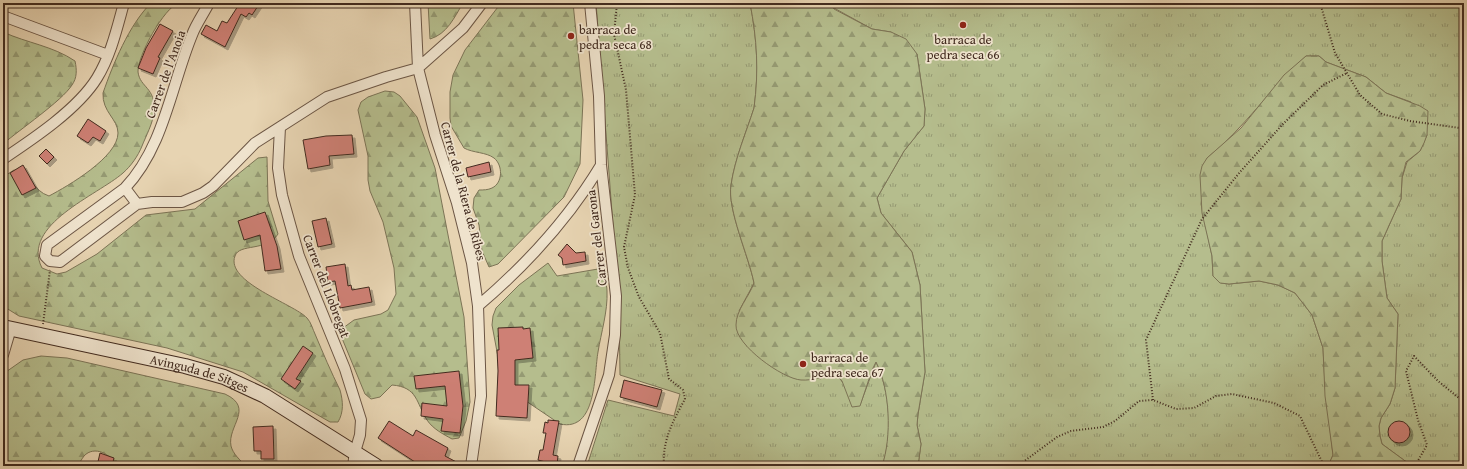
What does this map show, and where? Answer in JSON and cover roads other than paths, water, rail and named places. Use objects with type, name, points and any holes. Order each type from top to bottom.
[{"type":"street","points":[[3,159],[57,120],[78,100],[97,78],[108,55],[124,3]]},
{"type":"street","name":"Carrer de l'Anoia","points":[[137,204],[60,262],[54,262],[45,256],[47,245],[125,188],[133,179],[148,154],[174,91],[192,34],[209,3]]},
{"type":"street","name":"Carrer de la Riera de Ribes","points":[[415,3],[418,68],[435,135],[457,203],[472,263],[478,306],[482,396],[471,466]]},
{"type":"street","points":[[125,188],[137,204],[152,202],[182,202],[203,193],[213,186],[255,143],[327,97],[418,68],[463,28],[482,3]]},
{"type":"street","name":"Carrer del Garona","points":[[578,466],[609,375],[615,335],[616,296],[601,165],[600,96],[590,3]]},
{"type":"street","points":[[3,16],[108,55]]},
{"type":"street","name":"Carrer del Llobregat","points":[[280,126],[278,168],[282,195],[299,256],[345,369],[361,420],[360,435],[354,459]]},
{"type":"street","points":[[478,306],[510,277],[545,240],[582,195],[601,165]]},
{"type":"street","points":[[3,355],[7,328]]},
{"type":"street","name":"Avinguda de Sitges","points":[[7,328],[185,366],[224,377],[265,396],[354,459],[376,466]]},
{"type":"place","name":"barraca de pedra seca 66","points":[[963,25]]},
{"type":"place","name":"barraca de pedra seca 68","points":[[571,36]]},
{"type":"place","name":"barraca de pedra seca 67","points":[[803,364]]}]
